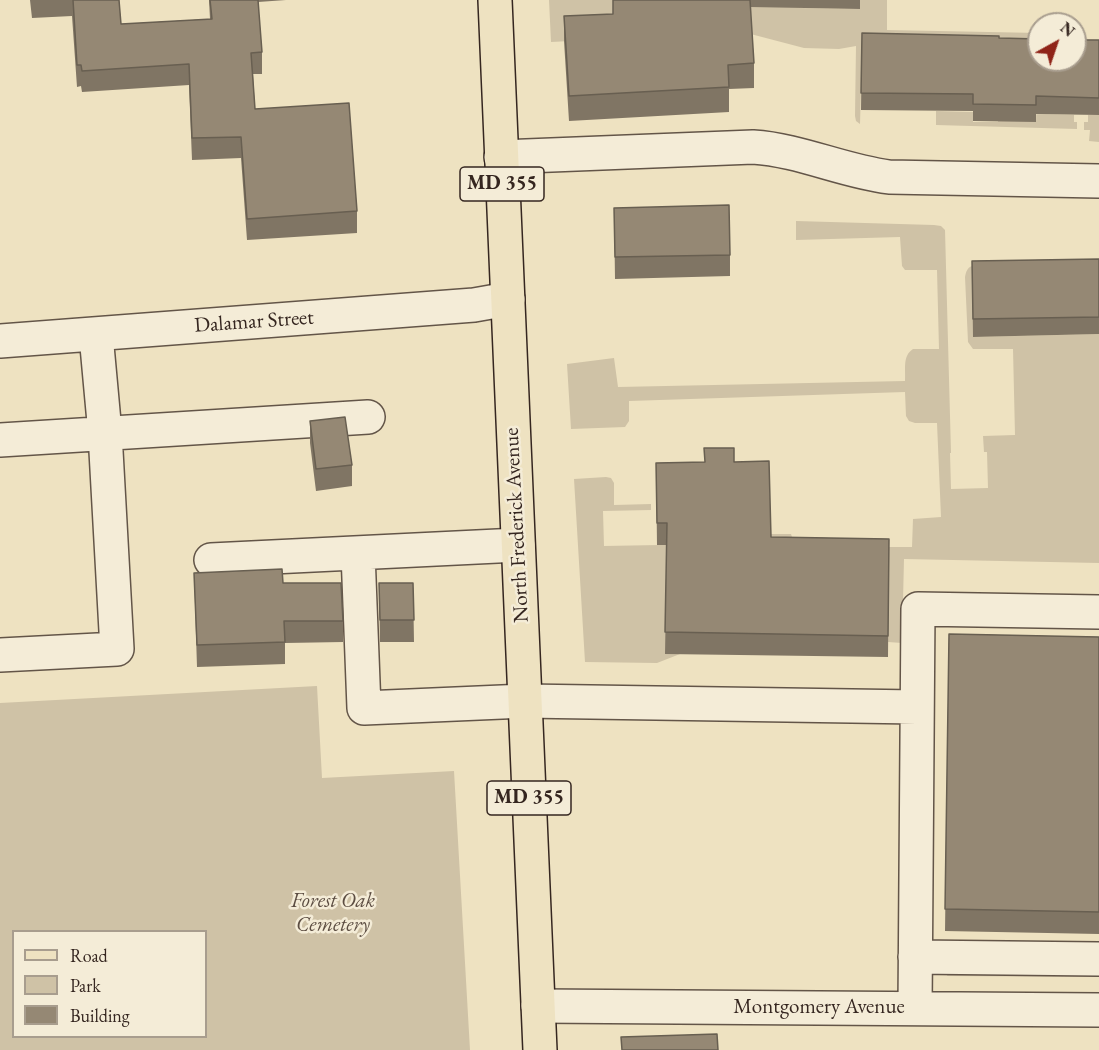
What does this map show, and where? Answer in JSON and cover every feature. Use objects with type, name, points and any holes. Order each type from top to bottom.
[{"type":"main road","name":"North Frederick Avenue","points":[[495,0],[540,1050]]},
{"type":"street","points":[[501,157],[753,147],[787,151],[855,171],[889,177],[1099,181]]},
{"type":"street","name":"Dalamar Street","points":[[0,341],[474,305],[508,299]]},
{"type":"street","points":[[0,655],[117,649],[105,433],[96,335]]},
{"type":"street","points":[[0,440],[368,417]]},
{"type":"street","points":[[211,560],[518,545]]},
{"type":"street","points":[[358,553],[364,708],[525,701],[917,707]]},
{"type":"street","points":[[915,1008],[918,609],[1099,612]]},
{"type":"street","points":[[915,957],[1099,959]]},
{"type":"street","name":"Montgomery Avenue","points":[[538,1006],[1099,1010]]},
{"type":"green space","points":[[549,0],[614,0],[614,4],[752,7],[800,0],[800,8],[860,9],[860,0],[887,0],[887,30],[1027,33],[1027,72],[1038,72],[1036,114],[1074,115],[1077,129],[936,125],[936,111],[973,112],[973,122],[998,122],[999,53],[862,51],[860,124],[856,121],[855,116],[856,46],[839,49],[804,48],[743,32],[551,42]]},
{"type":"green space","points":[[1088,115],[1099,115],[1099,142],[1089,141],[1090,130],[1084,130],[1084,122],[1088,122]]},
{"type":"green space","points":[[796,221],[934,225],[941,226],[945,230],[951,489],[988,488],[987,452],[984,452],[983,436],[1015,435],[1013,349],[973,349],[968,342],[965,277],[969,268],[972,266],[974,337],[1099,334],[1099,563],[904,559],[902,643],[888,642],[889,561],[665,653],[680,654],[657,663],[585,662],[574,479],[611,478],[614,483],[614,505],[651,504],[651,510],[603,511],[604,546],[770,543],[770,534],[791,534],[793,547],[912,547],[913,519],[941,517],[937,423],[909,421],[906,416],[905,392],[629,401],[629,421],[625,427],[571,429],[567,364],[614,358],[618,387],[905,381],[907,355],[913,349],[939,349],[937,270],[905,270],[902,266],[900,237],[796,240]]},
{"type":"green space","name":"Forest Oak Cemetery","points":[[317,686],[322,778],[454,771],[470,1050],[0,1050],[0,703]]},
{"type":"green space","points":[[1099,968],[1099,977],[947,976],[948,973]]},
{"type":"building","points":[[73,0],[119,0],[121,24],[212,19],[210,0],[258,0],[262,52],[251,53],[255,109],[349,103],[357,211],[247,219],[241,137],[192,138],[189,64],[82,71],[81,65],[77,65]]},
{"type":"building","points":[[613,0],[750,0],[754,63],[728,65],[729,87],[569,96],[564,16],[613,14]]},
{"type":"building","points":[[862,33],[1027,39],[1027,72],[1087,72],[1087,40],[1099,40],[1099,98],[1036,96],[1036,105],[973,104],[973,94],[861,93]]},
{"type":"building","points":[[729,205],[730,255],[615,257],[614,208]]},
{"type":"building","points":[[1099,259],[1099,317],[973,319],[972,261]]},
{"type":"building","points":[[345,417],[352,465],[316,469],[310,421]]},
{"type":"building","points":[[704,448],[734,448],[734,462],[769,461],[771,537],[889,539],[888,636],[665,632],[667,523],[657,523],[656,463],[705,462]]},
{"type":"building","points":[[282,569],[283,583],[341,583],[343,621],[284,621],[285,642],[197,645],[194,573]]},
{"type":"building","points":[[379,583],[413,583],[414,620],[380,620]]},
{"type":"building","points":[[949,634],[1099,637],[1099,912],[945,909]]},
{"type":"building","points":[[717,1034],[718,1050],[622,1050],[621,1037]]}]
